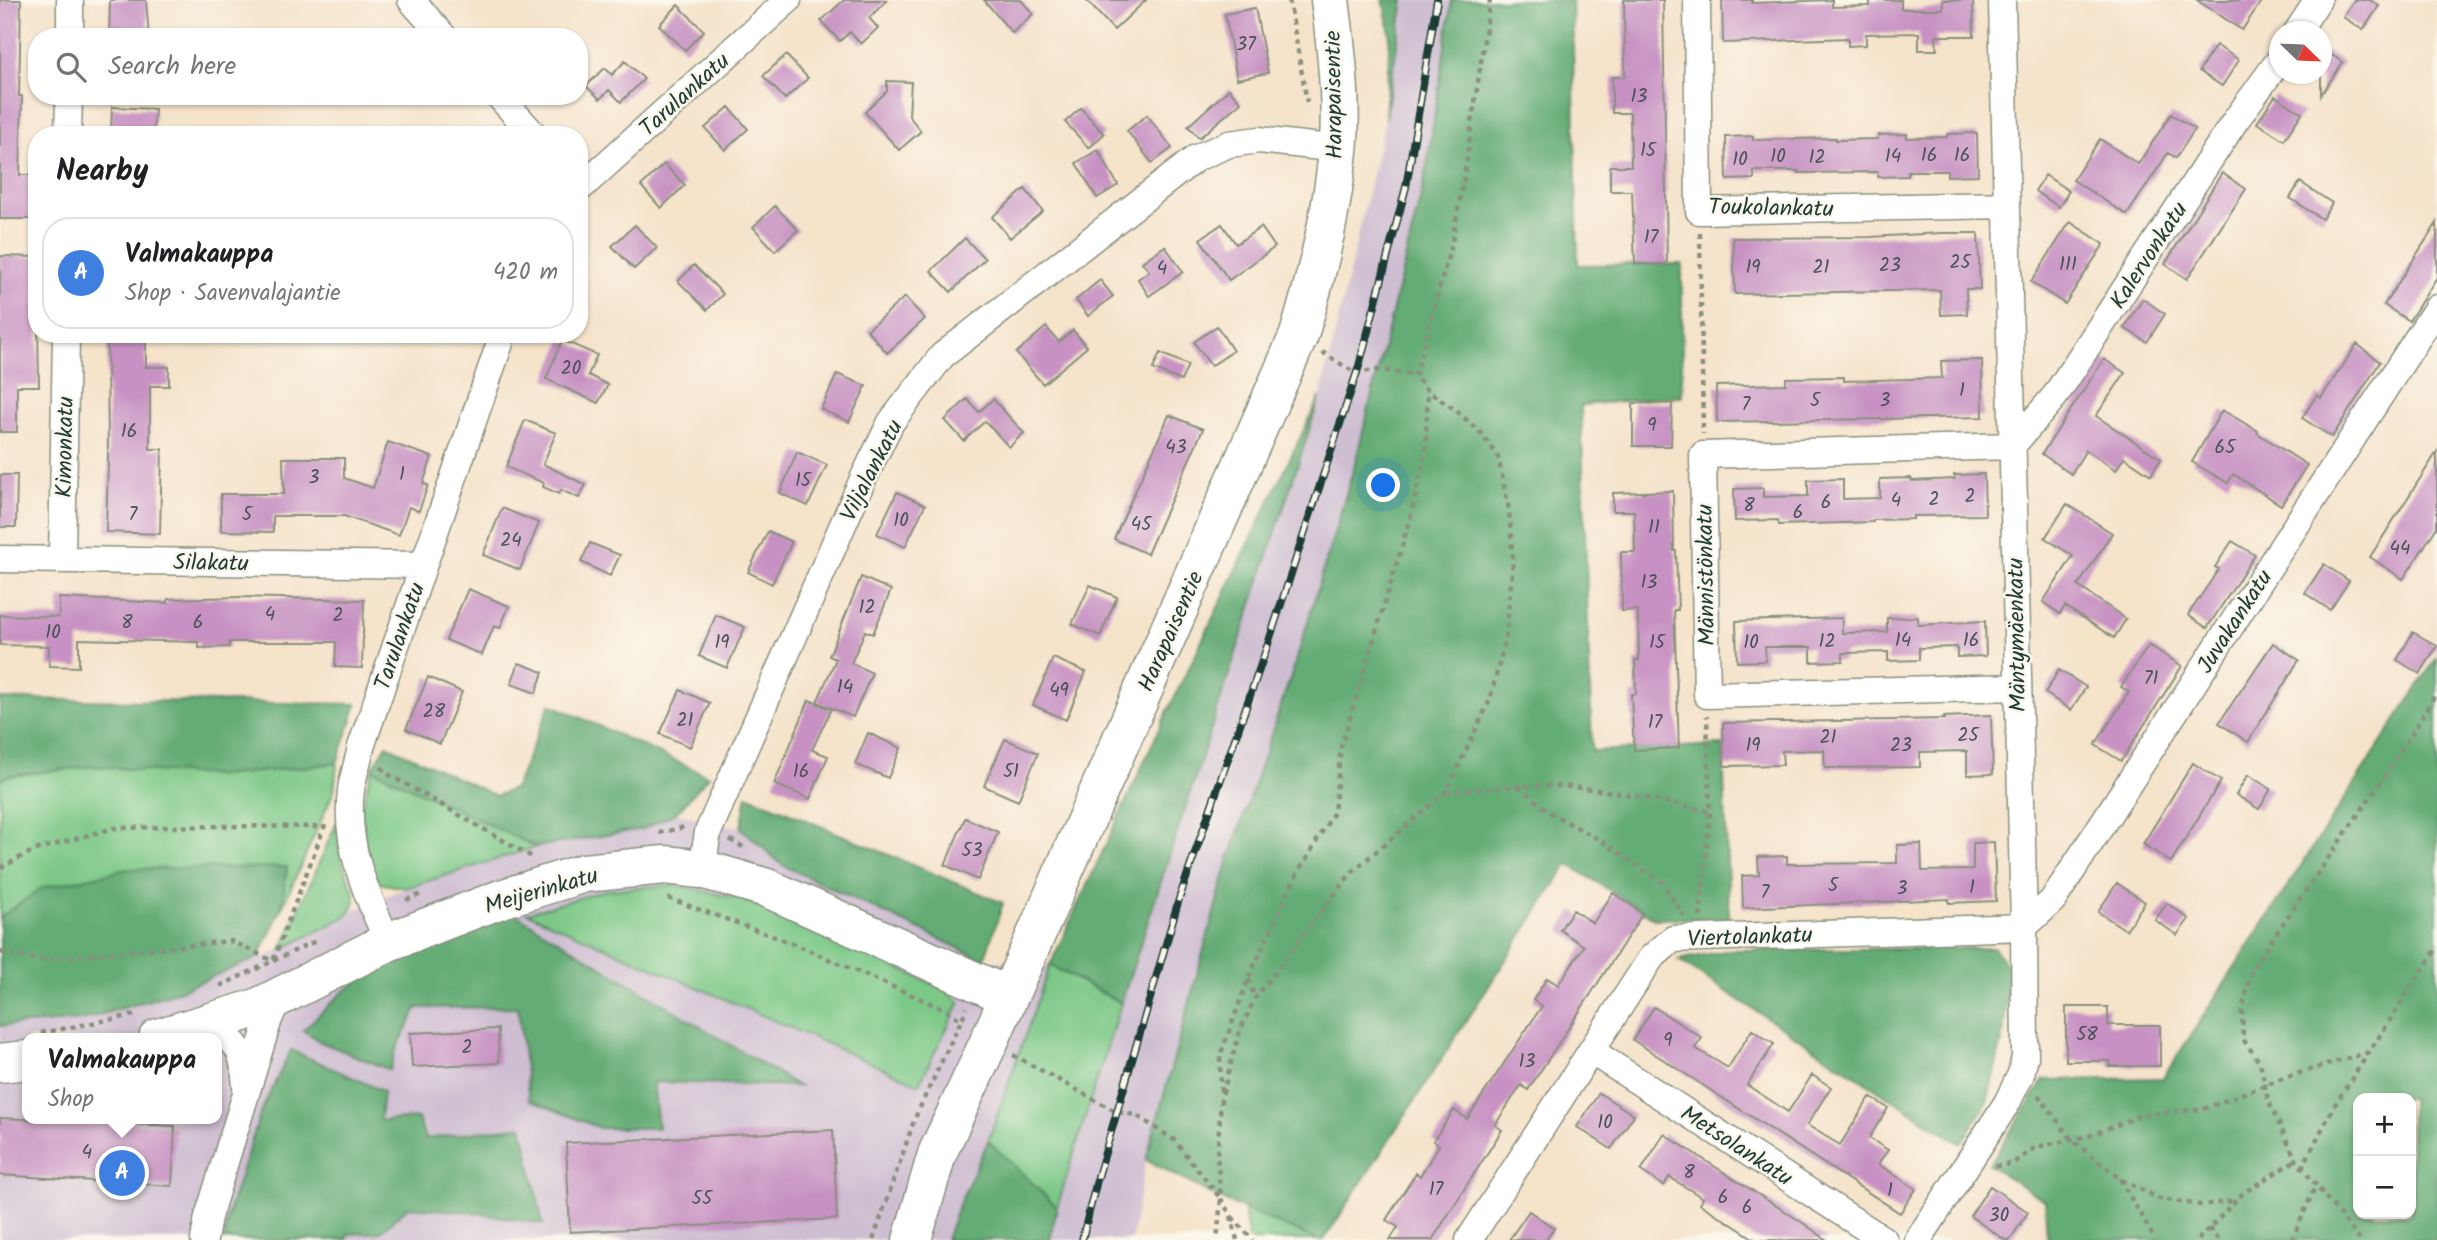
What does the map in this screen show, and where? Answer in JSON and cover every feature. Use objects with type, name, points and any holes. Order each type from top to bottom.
[{"type":"main road","name":"Harapaisentie","points":[[912,1240],[975,1033],[993,989],[1299,335],[1315,280],[1324,147],[1338,83],[1329,3]]},
{"type":"main road","name":"Meijerinkatu","points":[[150,1026],[196,1027],[257,1008],[276,979],[388,942],[501,899],[584,873],[664,865],[702,869],[767,888],[993,989]]},
{"type":"main road","points":[[0,1063],[22,1052]]},
{"type":"street","points":[[70,0],[70,28]]},
{"type":"street","points":[[411,0],[436,28]]},
{"type":"street","name":"Tarulankatu","points":[[588,180],[788,0]]},
{"type":"street","name":"Toukolankatu","points":[[1697,0],[1699,211],[2007,205]]},
{"type":"street","name":"Mäntymäenkatu","points":[[1918,1240],[2007,1103],[2021,1074],[2025,1057],[2002,0]]},
{"type":"street","points":[[2304,21],[2318,0]]},
{"type":"street","name":"Kalervonkatu","points":[[2012,446],[2055,396],[2235,121],[2269,74]]},
{"type":"street","points":[[68,126],[69,105]]},
{"type":"street","points":[[507,105],[526,126]]},
{"type":"street","name":"Viljalankatu","points":[[702,869],[708,832],[863,479],[891,422],[942,356],[1196,158],[1229,144],[1259,140],[1324,147]]},
{"type":"street","name":"Juvakankatu","points":[[2024,927],[2053,900],[2437,308]]},
{"type":"street","name":"Kimonkatu","points":[[62,559],[66,343]]},
{"type":"street","name":"Tarulankatu","points":[[388,942],[362,884],[350,836],[351,791],[361,747],[500,343]]},
{"type":"street","points":[[1703,454],[2012,446]]},
{"type":"street","name":"Männistönkatu","points":[[1703,454],[1707,695]]},
{"type":"street","name":"Silakatu","points":[[0,559],[423,565]]},
{"type":"street","points":[[1707,695],[2017,687]]},
{"type":"street","name":"Viertolankatu","points":[[1469,1240],[1651,958],[1673,939],[2024,927]]},
{"type":"street","points":[[204,1240],[208,1217],[269,1019],[276,979]]},
{"type":"street","points":[[196,1027],[218,1033]]},
{"type":"street","points":[[222,1034],[226,1035],[244,1058],[247,1091]]},
{"type":"street","name":"Metsolankatu","points":[[1591,1051],[1884,1240]]},
{"type":"path","points":[[1289,0],[1307,102],[1324,147]]},
{"type":"path","points":[[1415,376],[1452,242],[1490,0]]},
{"type":"path","points":[[1699,211],[1703,315],[1703,454]]},
{"type":"path","points":[[1221,1100],[1239,1033],[1255,998],[1351,873],[1446,792],[1490,700],[1506,636],[1513,562],[1509,509],[1498,457],[1481,433],[1457,411],[1428,391],[1415,376],[1395,371],[1369,370],[1357,374],[1299,335]]},
{"type":"path","points":[[1217,1240],[1221,1199],[1217,1158],[1221,1100],[1220,1056],[1249,977],[1295,878],[1334,812],[1341,747],[1409,523],[1424,456],[1428,391]]},
{"type":"path","points":[[2360,1240],[2296,1160],[2267,1100],[2260,1063],[2243,1039],[2242,1010],[2253,967],[2391,767],[2437,692]]},
{"type":"path","points":[[1698,938],[1710,812],[1707,695]]},
{"type":"path","points":[[361,747],[388,774],[539,861]]},
{"type":"path","points":[[1446,792],[1518,786],[1570,787],[1653,798],[1710,812]]},
{"type":"path","points":[[1518,786],[1549,812],[1600,840],[1663,883],[1698,938]]},
{"type":"path","points":[[276,979],[324,827],[338,804],[351,791]]},
{"type":"path","points":[[0,868],[34,850],[114,828],[324,827]]},
{"type":"path","points":[[661,895],[794,944],[951,1013],[975,1033],[1013,1055],[1117,1112],[1136,1115],[1174,1140],[1221,1199],[1231,1216],[1253,1240]]},
{"type":"path","points":[[0,952],[38,960],[231,941],[276,979]]},
{"type":"path","points":[[2302,1168],[2334,1106],[2437,948]]},
{"type":"path","points":[[1249,977],[1255,998]]},
{"type":"path","points":[[216,987],[276,979]]},
{"type":"path","points":[[873,1240],[915,1118],[975,1033],[993,989]]},
{"type":"path","points":[[79,1033],[129,1018],[150,1026]]},
{"type":"path","points":[[1962,1170],[2012,1164],[2036,1147],[2089,1136],[2144,1114],[2204,1109],[2369,1052]]},
{"type":"path","points":[[2021,1074],[2072,1140],[2120,1179],[2160,1199],[2201,1205],[2234,1201]]},
{"type":"path","points":[[2198,1240],[2234,1201],[2296,1160]]},
{"type":"path","points":[[2120,1179],[2155,1240]]},
{"type":"path","points":[[2292,1240],[2316,1185]]},
{"type":"path","points":[[1231,1216],[1237,1240]]},
{"type":"path","points":[[2209,1227],[2219,1240]]},
{"type":"shaded area","points":[[1404,0],[1452,0],[1425,179],[1354,468],[1296,661],[1228,862],[1146,1160],[1131,1240],[1050,1240],[1057,1207],[1121,1003],[1320,397],[1385,120]]},
{"type":"shaded area","points":[[676,813],[741,828],[782,865],[984,960],[1050,965],[988,1141],[956,1211],[946,1240],[0,1240],[0,1026],[82,1020],[173,993],[281,950],[345,917],[353,910],[406,888],[536,847],[643,829]]},
{"type":"green space","points":[[1383,0],[1404,0],[1385,120],[1390,33]]},
{"type":"green space","points":[[1452,0],[1572,0],[1578,265],[1682,264],[1682,396],[1581,405],[1592,751],[1723,745],[1729,918],[1655,919],[1568,864],[1324,1240],[1317,1240],[1221,1199],[1146,1160],[1228,862],[1296,661],[1354,468],[1425,179]]},
{"type":"green space","points":[[1320,397],[1121,1003],[1050,965],[1163,721]]},
{"type":"green space","points":[[2437,657],[2437,1240],[2047,1240],[2045,1201],[1989,1165],[2044,1080],[2163,1078]]},
{"type":"green space","points":[[0,699],[357,704],[337,763],[221,776],[93,766],[7,776],[0,780]]},
{"type":"green space","points":[[550,704],[709,776],[676,813],[643,829],[536,847],[372,769],[387,745],[496,796],[515,788]]},
{"type":"green space","points":[[337,763],[334,791],[281,910],[287,867],[0,917],[0,780],[7,776],[93,766],[221,776]]},
{"type":"green space","points":[[372,769],[536,847],[406,888],[379,883],[366,853],[361,808]]},
{"type":"green space","points":[[747,795],[1003,903],[984,960],[782,865],[741,828]]},
{"type":"green space","points":[[337,822],[341,856],[354,890],[354,904],[345,917],[281,950]]},
{"type":"green space","points":[[287,867],[281,910],[258,958],[173,993],[82,1020],[0,1026],[0,917],[42,888],[128,869]]},
{"type":"green space","points":[[674,885],[742,899],[944,989],[960,1002],[919,1084],[527,913],[606,890]]},
{"type":"green space","points":[[512,912],[798,1086],[653,1082],[658,1128],[600,1128],[529,1100],[518,1007],[417,1008],[395,1052],[390,1070],[321,1042],[303,1030],[343,992],[402,949]]},
{"type":"green space","points":[[1994,948],[2009,969],[2003,1036],[1987,1102],[1961,1144],[1678,960],[1730,950]]},
{"type":"green space","points":[[1050,965],[1121,1003],[1057,1207],[988,1141]]},
{"type":"green space","points":[[291,1050],[383,1091],[380,1121],[418,1118],[425,1139],[522,1126],[543,1224],[472,1212],[408,1207],[380,1232],[348,1234],[346,1240],[224,1240],[228,1213],[262,1109]]},
{"type":"green space","points":[[988,1141],[1057,1207],[1050,1240],[946,1240],[956,1211]]},
{"type":"green space","points":[[1243,1207],[1317,1240],[1249,1240]]},
{"type":"building","points":[[0,0],[21,0],[20,175],[28,175],[28,219],[0,219]]},
{"type":"building","points":[[110,0],[146,0],[148,28],[109,28]]},
{"type":"building","points":[[844,0],[887,0],[869,18],[878,28],[861,44],[850,32],[840,41],[821,21]]},
{"type":"building","points":[[984,0],[1021,0],[1033,14],[1012,33]]},
{"type":"building","points":[[1086,0],[1146,0],[1114,30]]},
{"type":"building","points":[[1624,0],[1663,0],[1667,264],[1635,264],[1632,191],[1610,191],[1610,166],[1631,166],[1630,113],[1612,113],[1612,77],[1625,77]]},
{"type":"building","points":[[1722,0],[1752,0],[1752,3],[1832,0],[1832,7],[1870,6],[1870,0],[1901,0],[1901,9],[1943,9],[1943,0],[1973,0],[1974,36],[1936,36],[1937,50],[1919,50],[1919,33],[1866,34],[1866,45],[1848,46],[1848,38],[1723,43]]},
{"type":"building","points":[[2197,0],[2262,0],[2242,30]]},
{"type":"building","points":[[2354,0],[2370,0],[2379,6],[2363,30],[2343,17]]},
{"type":"building","points":[[678,5],[704,31],[685,50],[659,25]]},
{"type":"building","points":[[1255,8],[1268,73],[1237,79],[1225,14]]},
{"type":"building","points":[[2216,45],[2239,60],[2222,86],[2199,71]]},
{"type":"building","points":[[786,55],[808,78],[785,99],[763,76]]},
{"type":"building","points":[[2332,55],[2343,62],[2332,78]]},
{"type":"building","points":[[625,61],[644,79],[621,102],[609,90],[600,99],[588,88],[588,84],[605,68],[612,75]]},
{"type":"building","points":[[887,81],[911,82],[909,116],[921,131],[899,150],[865,112],[887,91]]},
{"type":"building","points":[[2321,84],[2328,84],[2321,95]]},
{"type":"building","points":[[1229,89],[1241,102],[1199,138],[1188,126]]},
{"type":"building","points":[[2275,96],[2302,113],[2284,140],[2257,123]]},
{"type":"building","points":[[112,107],[155,109],[154,126],[111,126]]},
{"type":"building","points":[[729,107],[748,129],[725,150],[705,128]]},
{"type":"building","points":[[1081,108],[1104,134],[1089,148],[1065,122]]},
{"type":"building","points":[[2171,114],[2195,129],[2176,158],[2168,153],[2127,215],[2073,180],[2100,139],[2138,164]]},
{"type":"building","points":[[1147,115],[1172,148],[1152,163],[1127,131]]},
{"type":"building","points":[[1977,133],[1978,175],[1947,176],[1947,171],[1908,171],[1908,176],[1878,177],[1878,172],[1754,171],[1754,179],[1727,180],[1726,137],[1753,136],[1753,140],[1836,140],[1878,139],[1878,135],[1907,134],[1907,138]]},
{"type":"building","points":[[1098,150],[1118,185],[1097,198],[1076,163]]},
{"type":"building","points":[[664,164],[685,185],[661,208],[641,186]]},
{"type":"building","points":[[2222,173],[2246,189],[2187,279],[2165,264]]},
{"type":"building","points":[[2045,175],[2069,191],[2059,207],[2035,191]]},
{"type":"building","points":[[2300,182],[2332,203],[2322,219],[2290,198]]},
{"type":"building","points":[[1025,189],[1043,211],[1010,238],[992,217]]},
{"type":"building","points":[[775,206],[798,230],[775,251],[753,227]]},
{"type":"building","points":[[2070,222],[2104,244],[2065,304],[2031,282]]},
{"type":"building","points":[[2437,223],[2437,277],[2409,321],[2384,305]]},
{"type":"building","points":[[1222,224],[1236,244],[1261,227],[1275,247],[1229,280],[1200,239]]},
{"type":"building","points":[[635,225],[657,248],[634,269],[612,246]]},
{"type":"building","points":[[1978,233],[1980,289],[1966,289],[1967,314],[1941,315],[1940,290],[1735,294],[1733,238],[1870,237]]},
{"type":"building","points":[[965,238],[985,259],[951,292],[931,271]]},
{"type":"building","points":[[1165,246],[1183,272],[1149,296],[1138,279],[1149,271],[1142,262]]},
{"type":"building","points":[[0,256],[28,257],[28,343],[38,343],[39,386],[17,386],[17,432],[0,432]]},
{"type":"building","points":[[694,265],[723,294],[707,310],[678,281]]},
{"type":"building","points":[[1100,280],[1113,296],[1088,316],[1076,300]]},
{"type":"building","points":[[905,297],[925,319],[887,353],[867,330]]},
{"type":"building","points":[[2143,299],[2165,314],[2147,342],[2124,328]]},
{"type":"building","points":[[1217,326],[1233,351],[1211,366],[1194,342]]},
{"type":"building","points":[[1046,327],[1059,342],[1073,330],[1087,347],[1043,384],[1016,353]]},
{"type":"building","points":[[107,343],[146,343],[146,367],[169,367],[169,386],[150,386],[150,449],[162,449],[160,534],[106,532]]},
{"type":"building","points":[[561,343],[569,343],[597,355],[588,375],[608,385],[598,403],[546,379]]},
{"type":"building","points":[[2357,344],[2380,362],[2332,437],[2302,418],[2317,395],[2321,398]]},
{"type":"building","points":[[1160,353],[1188,365],[1181,381],[1153,369]]},
{"type":"building","points":[[2104,359],[2125,373],[2096,416],[2161,459],[2151,475],[2124,457],[2116,470],[2086,450],[2071,474],[2042,454]]},
{"type":"building","points":[[1982,360],[1983,417],[1717,422],[1716,386],[1786,384],[1786,378],[1844,377],[1844,381],[1942,378],[1941,361]]},
{"type":"building","points":[[837,374],[866,386],[849,422],[821,409]]},
{"type":"building","points":[[967,399],[979,412],[993,399],[1024,433],[1009,447],[985,421],[964,441],[945,420]]},
{"type":"building","points":[[1633,403],[1672,403],[1671,446],[1633,446]]},
{"type":"building","points":[[2222,410],[2307,465],[2281,505],[2233,474],[2228,483],[2192,462]]},
{"type":"building","points":[[1169,415],[1203,429],[1147,554],[1114,539]]},
{"type":"building","points":[[525,420],[556,433],[543,464],[586,485],[579,498],[561,490],[559,494],[543,487],[544,483],[506,467]]},
{"type":"building","points":[[388,442],[432,457],[423,484],[428,485],[419,511],[409,507],[399,535],[344,516],[273,516],[273,532],[221,531],[221,494],[284,494],[283,458],[344,458],[344,478],[373,488]]},
{"type":"building","points":[[797,452],[827,465],[808,506],[780,493]]},
{"type":"building","points":[[2437,452],[2437,527],[2403,579],[2370,557]]},
{"type":"building","points":[[1984,474],[1985,515],[1913,516],[1913,519],[1873,522],[1779,525],[1778,520],[1735,521],[1734,489],[1763,488],[1763,497],[1808,496],[1808,480],[1843,479],[1843,499],[1880,498],[1880,479],[1955,479],[1954,475]]},
{"type":"building","points":[[0,475],[17,475],[16,527],[0,527]]},
{"type":"building","points":[[1673,491],[1678,610],[1674,610],[1679,748],[1634,750],[1631,694],[1636,694],[1635,660],[1639,660],[1638,610],[1622,611],[1621,552],[1635,552],[1634,511],[1613,511],[1613,493]]},
{"type":"building","points":[[897,492],[925,505],[905,547],[877,534]]},
{"type":"building","points":[[2067,504],[2112,533],[2078,586],[2126,619],[2114,638],[2065,606],[2060,614],[2043,602],[2073,556],[2045,538]]},
{"type":"building","points":[[502,508],[539,523],[520,570],[483,555]]},
{"type":"building","points":[[768,531],[792,542],[772,584],[748,572]]},
{"type":"building","points":[[2232,541],[2255,555],[2207,628],[2188,615],[2219,569],[2215,567]]},
{"type":"building","points":[[590,543],[620,555],[610,576],[581,562]]},
{"type":"building","points":[[2324,564],[2349,581],[2330,610],[2305,593]]},
{"type":"building","points":[[861,577],[891,590],[873,634],[865,631],[851,663],[872,673],[853,717],[817,702],[836,659],[829,656]]},
{"type":"building","points":[[1090,585],[1117,597],[1100,636],[1072,624]]},
{"type":"building","points":[[468,589],[509,606],[500,628],[494,626],[482,655],[446,640]]},
{"type":"building","points":[[240,597],[364,600],[362,668],[335,667],[336,642],[229,642],[229,647],[199,648],[199,642],[79,639],[79,667],[49,666],[49,646],[0,645],[0,615],[59,617],[59,598],[168,603],[168,599]]},
{"type":"building","points":[[716,615],[745,627],[727,668],[699,656]]},
{"type":"building","points":[[1918,617],[1918,625],[1985,621],[1986,656],[1957,657],[1957,647],[1919,648],[1919,660],[1888,661],[1888,652],[1843,653],[1843,661],[1811,662],[1811,647],[1765,647],[1766,661],[1737,662],[1736,621],[1842,618],[1842,633],[1887,632],[1887,618]]},
{"type":"building","points":[[2413,632],[2437,646],[2420,674],[2397,660]]},
{"type":"building","points":[[2273,643],[2299,660],[2248,742],[2219,723]]},
{"type":"building","points":[[2149,645],[2182,666],[2121,761],[2095,745],[2129,692],[2121,687]]},
{"type":"building","points":[[1053,658],[1086,672],[1066,720],[1033,705]]},
{"type":"building","points":[[519,663],[543,672],[536,693],[511,684]]},
{"type":"building","points":[[2059,670],[2086,687],[2071,710],[2045,693]]},
{"type":"building","points":[[428,677],[462,692],[440,744],[406,729]]},
{"type":"building","points":[[680,690],[710,703],[690,747],[660,734]]},
{"type":"building","points":[[809,700],[831,709],[812,750],[828,756],[810,799],[774,784]]},
{"type":"building","points":[[1991,715],[1993,774],[1967,775],[1967,751],[1920,752],[1920,767],[1825,768],[1824,750],[1782,751],[1783,765],[1724,766],[1723,723],[1945,719],[1944,717]]},
{"type":"building","points":[[868,733],[901,748],[888,778],[855,764]]},
{"type":"building","points":[[1005,739],[1038,753],[1018,801],[984,786]]},
{"type":"building","points":[[2193,763],[2221,781],[2171,862],[2143,844]]},
{"type":"building","points":[[2248,775],[2271,789],[2259,809],[2236,795]]},
{"type":"building","points":[[965,818],[998,832],[978,880],[945,865]]},
{"type":"building","points":[[1994,842],[1996,901],[1949,903],[1949,899],[1743,908],[1742,876],[1759,875],[1758,857],[1787,856],[1787,864],[1897,863],[1897,845],[1921,844],[1922,871],[1973,870],[1973,843]]},
{"type":"building","points":[[2117,883],[2145,902],[2126,930],[2098,912]]},
{"type":"building","points":[[1613,893],[1643,913],[1611,963],[1528,1090],[1521,1085],[1495,1125],[1502,1130],[1432,1240],[1390,1240],[1398,1227],[1386,1220],[1416,1173],[1420,1176],[1439,1145],[1433,1141],[1454,1110],[1467,1119],[1542,1006],[1533,1000],[1547,978],[1558,985],[1584,946],[1560,930],[1573,910],[1593,923]]},
{"type":"building","points":[[2167,903],[2189,919],[2177,935],[2155,920]]},
{"type":"building","points":[[1654,1007],[1702,1038],[1695,1048],[1728,1068],[1752,1030],[1774,1044],[1747,1085],[1788,1112],[1812,1075],[1831,1087],[1807,1125],[1840,1145],[1870,1097],[1888,1108],[1869,1138],[1888,1150],[1878,1164],[1916,1189],[1900,1213],[1633,1040]]},
{"type":"building","points":[[2066,1007],[2108,1007],[2108,1025],[2160,1025],[2160,1066],[2109,1066],[2110,1061],[2066,1061]]},
{"type":"building","points":[[498,1029],[499,1063],[412,1067],[410,1033]]},
{"type":"building","points":[[1599,1093],[1634,1115],[1611,1149],[1577,1127]]},
{"type":"building","points":[[0,1118],[22,1119],[22,1124],[175,1126],[172,1186],[0,1175]]},
{"type":"building","points":[[833,1130],[837,1219],[570,1232],[566,1143]]},
{"type":"building","points":[[1664,1134],[1827,1240],[1756,1240],[1700,1204],[1703,1198],[1669,1177],[1664,1186],[1641,1171]]},
{"type":"building","points":[[1990,1186],[2028,1212],[2010,1240],[2005,1240],[1970,1216]]},
{"type":"building","points":[[1529,1211],[1554,1228],[1546,1240],[1509,1240]]},
{"type":"railway","points":[[1082,1240],[1179,899],[1268,644],[1359,366],[1406,187],[1437,0]]},
{"type":"place","name":"Valmakauppa","points":[[122,1173]]}]
